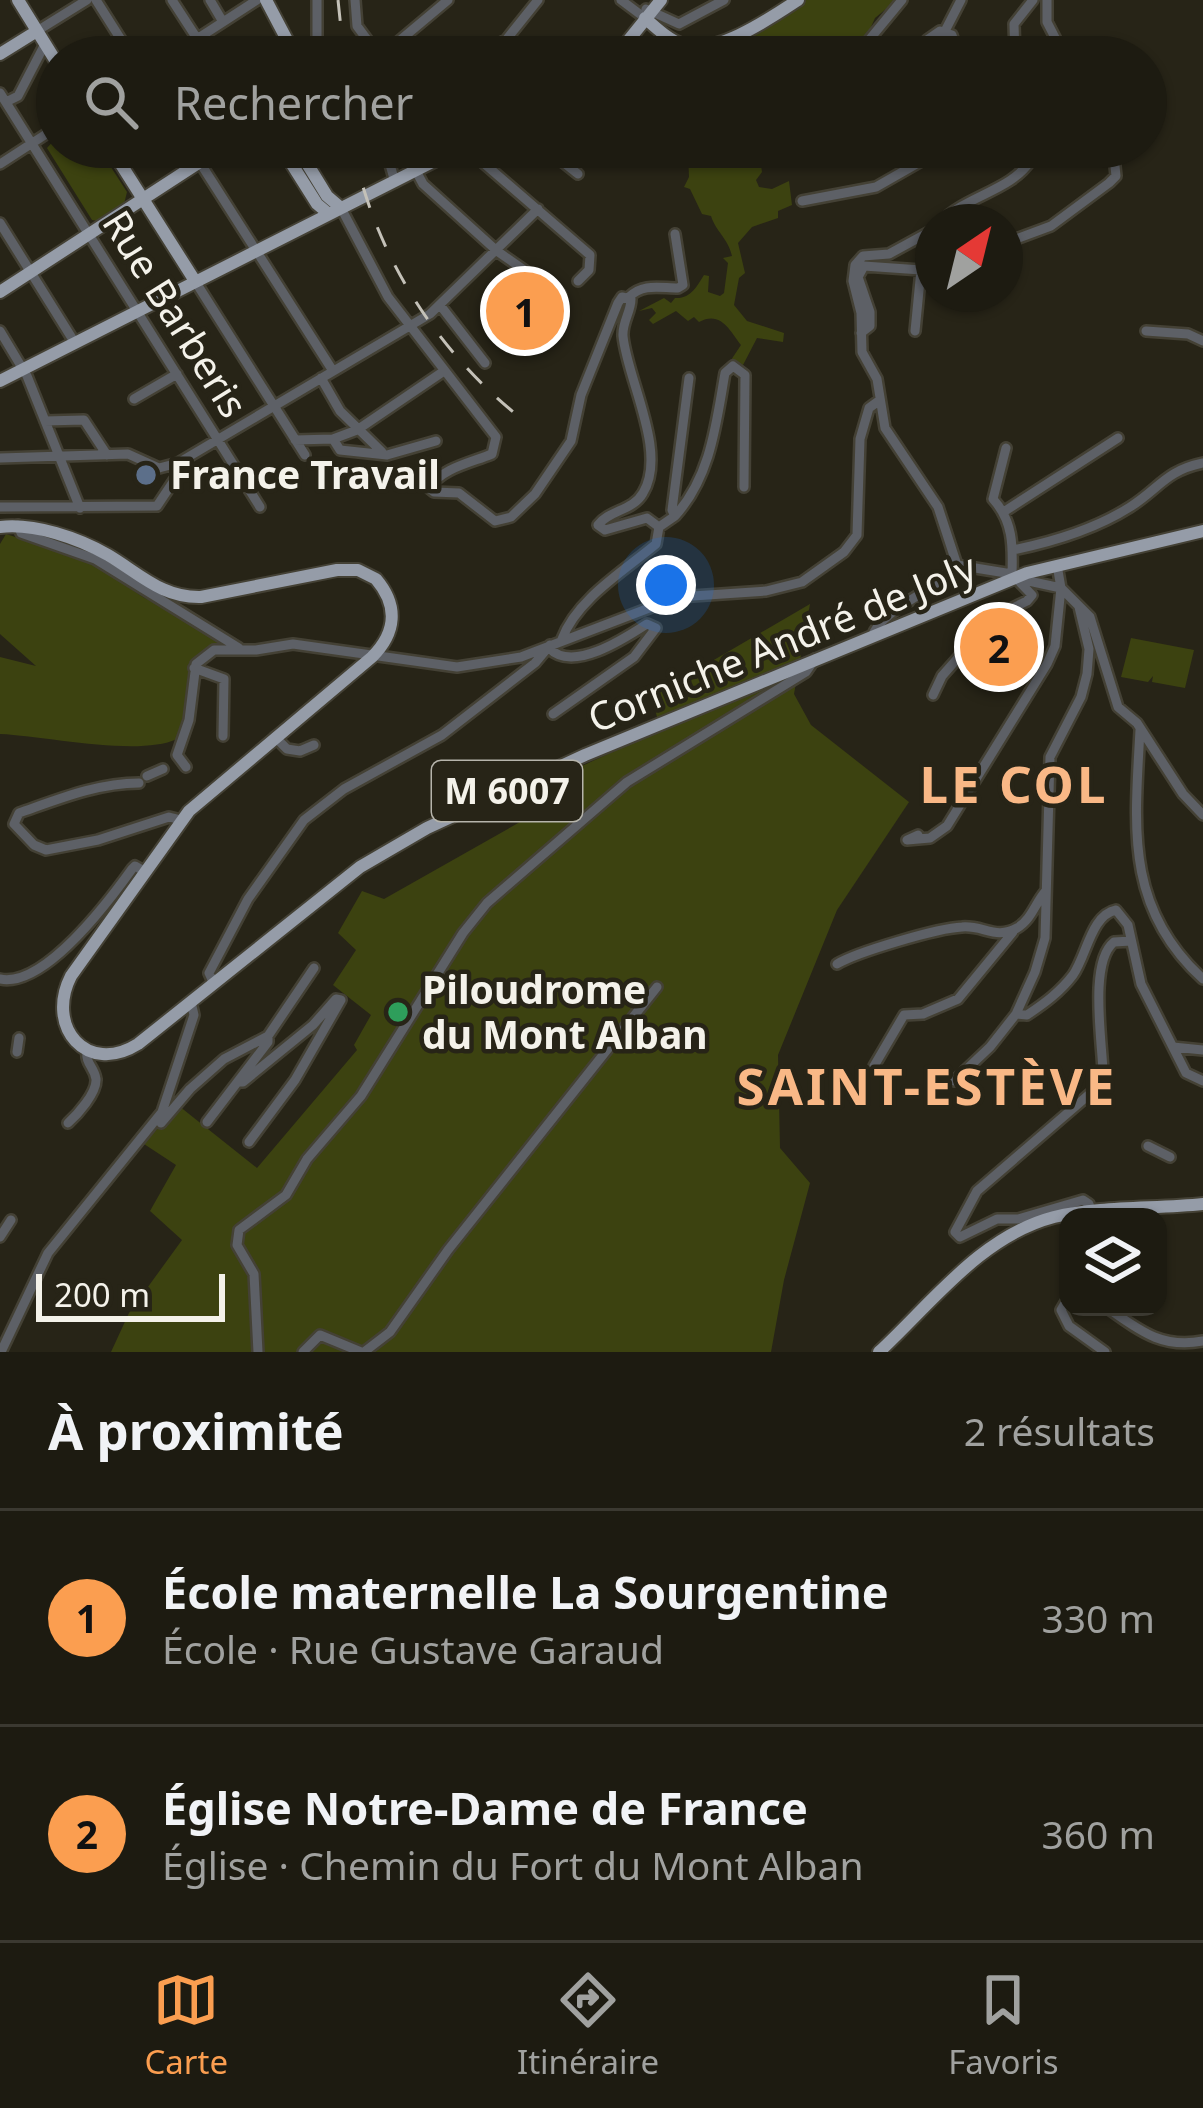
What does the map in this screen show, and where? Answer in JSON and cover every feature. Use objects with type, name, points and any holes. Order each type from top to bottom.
[{"type":"main road","points":[[18,0],[40,36]]},
{"type":"main road","points":[[266,0],[285,36]]},
{"type":"main road","points":[[630,36],[661,0]]},
{"type":"main road","points":[[733,36],[798,0]]},
{"type":"main road","points":[[648,10],[674,36]]},
{"type":"main road","points":[[0,54],[36,40]]},
{"type":"main road","points":[[123,168],[195,281]]},
{"type":"main road","points":[[0,292],[193,168]]},
{"type":"main road","points":[[309,168],[335,211]]},
{"type":"main road","points":[[0,381],[422,168]]},
{"type":"main road","points":[[0,527],[18,525],[96,549],[156,588],[190,598],[358,570],[376,579],[388,596],[393,622],[385,644],[182,820],[144,871],[64,991],[64,1023],[87,1050]]},
{"type":"main road","name":"M 6007","points":[[1015,577],[1203,531]]},
{"type":"main road","name":"Corniche André de Joly","points":[[87,1050],[120,1054],[398,842],[585,754],[872,637],[888,624],[1015,577]]},
{"type":"main road","points":[[1153,1208],[1203,1204]]},
{"type":"main road","points":[[879,1352],[971,1263],[1003,1239],[1059,1218]]},
{"type":"street","points":[[44,36],[92,0],[117,36]]},
{"type":"street","points":[[172,0],[195,36]]},
{"type":"street","points":[[210,0],[223,22]]},
{"type":"street","points":[[202,36],[257,0]]},
{"type":"street","points":[[316,0],[317,36]]},
{"type":"street","points":[[355,0],[357,26],[364,36]]},
{"type":"street","points":[[405,36],[448,0]]},
{"type":"street","points":[[509,36],[538,0]]},
{"type":"street","points":[[621,0],[679,24],[724,0]]},
{"type":"street","points":[[872,36],[902,0]]},
{"type":"street","points":[[945,32],[961,0]]},
{"type":"street","points":[[1014,36],[1013,24],[1033,0]]},
{"type":"street","points":[[1048,0],[1047,22],[1054,36]]},
{"type":"street","points":[[931,36],[935,32],[950,36]]},
{"type":"street","points":[[3,98],[18,96],[36,51]]},
{"type":"street","name":"Rue Barberis","points":[[3,98],[36,149]]},
{"type":"street","points":[[0,164],[36,141]]},
{"type":"street","name":"Rue Barberis","points":[[48,168],[260,507]]},
{"type":"street","points":[[203,168],[333,371]]},
{"type":"street","points":[[390,168],[394,182]]},
{"type":"street","points":[[487,168],[590,255],[589,270],[578,281]]},
{"type":"street","points":[[802,201],[875,187],[909,168]]},
{"type":"street","points":[[960,204],[1018,176],[1024,168]]},
{"type":"street","points":[[1023,236],[1068,215],[1115,176],[1114,168]]},
{"type":"street","points":[[416,171],[423,184],[497,251],[554,291]]},
{"type":"street","points":[[1041,228],[1084,190]]},
{"type":"street","points":[[0,458],[136,456],[159,468],[189,457],[410,327],[440,305],[538,209]]},
{"type":"street","points":[[335,211],[388,296],[497,444],[492,454],[433,480],[429,488],[459,493],[491,518],[503,521],[535,494],[571,441],[581,395],[620,300],[636,290],[683,285],[675,234]]},
{"type":"street","points":[[0,223],[75,343]]},
{"type":"street","points":[[866,319],[853,281],[855,265],[863,256],[889,254],[915,240]]},
{"type":"street","points":[[915,269],[864,266],[858,278],[866,319],[862,352],[875,374],[890,440],[938,507],[958,565]]},
{"type":"street","points":[[195,281],[305,455]]},
{"type":"street","points":[[629,297],[632,308],[623,336],[644,419],[649,474],[640,498],[602,518],[598,525],[610,530],[647,518],[659,527]]},
{"type":"street","points":[[440,305],[485,363]]},
{"type":"street","points":[[915,331],[917,312]]},
{"type":"street","points":[[0,331],[23,369],[80,508]]},
{"type":"street","points":[[1146,331],[1188,334],[1203,341]]},
{"type":"street","points":[[562,639],[605,585],[656,544],[659,527],[675,516],[692,493],[711,454],[725,374],[733,366],[745,375],[745,487]]},
{"type":"street","points":[[296,440],[333,439],[360,429],[444,370]]},
{"type":"street","points":[[134,399],[177,374]]},
{"type":"street","points":[[322,378],[340,411],[387,455],[436,441]]},
{"type":"street","points":[[675,516],[688,378]]},
{"type":"street","points":[[214,985],[209,973],[223,943],[283,844],[304,820],[344,789],[429,745],[550,646],[678,597],[784,588],[802,582],[849,548],[859,529],[860,439],[869,408],[880,400]]},
{"type":"street","points":[[45,421],[84,420],[107,455]]},
{"type":"street","points":[[1006,512],[1118,438]]},
{"type":"street","points":[[333,439],[340,450],[382,452]]},
{"type":"street","points":[[933,694],[984,622],[1030,598],[1029,589],[1015,577],[1006,512],[994,499],[1006,448]]},
{"type":"street","points":[[0,507],[157,506],[189,457]]},
{"type":"street","points":[[1013,550],[1044,544],[1123,511],[1169,473],[1203,463]]},
{"type":"street","points":[[159,468],[166,497]]},
{"type":"street","points":[[18,525],[21,533],[95,559],[239,648]]},
{"type":"street","points":[[958,565],[1061,588],[1090,617],[1118,707],[1203,815]]},
{"type":"street","points":[[888,624],[958,565]]},
{"type":"street","points":[[918,835],[907,840],[930,838],[947,826],[1048,664],[1055,646],[1061,588],[1057,566]]},
{"type":"street","points":[[954,1081],[1016,1014],[1043,950],[1048,764],[1081,697],[1089,658],[1079,607]]},
{"type":"street","points":[[550,646],[554,655],[568,659],[629,636],[647,624],[656,628],[634,657],[553,714]]},
{"type":"street","points":[[182,820],[169,817],[98,841],[46,850],[34,845],[14,824],[20,813],[78,793],[143,779],[175,765],[189,719],[194,668],[206,652],[293,644],[457,667],[521,657],[550,646]]},
{"type":"street","points":[[385,644],[392,659]]},
{"type":"street","points":[[258,1352],[254,1274],[237,1245],[239,1230],[286,1195],[307,1159],[354,1106],[472,921],[611,794],[806,672],[815,659]]},
{"type":"street","points":[[194,668],[224,679],[223,736]]},
{"type":"street","points":[[1140,730],[1135,831],[1146,893],[1156,915],[1203,979]]},
{"type":"street","points":[[279,734],[287,749],[314,745]]},
{"type":"street","points":[[0,980],[12,981],[26,974],[73,941],[96,920],[135,866],[144,871]]},
{"type":"street","points":[[837,964],[859,952],[960,927],[998,934],[1016,928],[1028,920],[1046,892]]},
{"type":"street","points":[[1016,1014],[1027,1015],[1061,989],[1077,970],[1098,921],[1109,910],[1126,919],[1141,984],[1189,1077],[1203,1081]]},
{"type":"street","points":[[874,1066],[904,1015],[923,1014],[958,999],[1016,928]]},
{"type":"street","points":[[1090,1208],[1083,1200],[1018,1219],[997,1219],[960,1237],[955,1232],[977,1191],[1099,1086],[1103,952],[1114,942],[1131,941]]},
{"type":"street","points":[[151,1128],[224,1059],[268,1036],[314,968]]},
{"type":"street","points":[[303,1352],[320,1335],[362,1352],[390,1332],[448,1250],[657,987]]},
{"type":"street","points":[[238,1082],[314,1024],[336,999],[341,1000],[295,1080],[249,1142]]},
{"type":"street","points":[[2,1352],[48,1253],[168,1101],[194,1015],[191,1002]]},
{"type":"street","points":[[171,1018],[190,1029]]},
{"type":"street","points":[[207,1122],[268,1036]]},
{"type":"street","points":[[17,1052],[20,1038]]},
{"type":"street","points":[[1173,1046],[1203,1050]]},
{"type":"street","points":[[68,1123],[96,1083],[86,1061],[87,1050]]},
{"type":"street","points":[[1148,1146],[1170,1157]]},
{"type":"street","points":[[0,1238],[11,1220]]},
{"type":"street","points":[[1062,1316],[1106,1352]]},
{"type":"street","points":[[1120,1316],[1157,1340],[1177,1345],[1203,1341]]},
{"type":"green space","points":[[806,0],[897,0],[875,18],[867,36],[737,36]]},
{"type":"green space","points":[[60,168],[112,168],[127,192],[124,204],[92,220]]},
{"type":"green space","points":[[689,168],[761,168],[756,180],[759,187],[772,189],[789,181],[792,205],[778,211],[778,218],[752,227],[738,243],[745,273],[739,278],[734,305],[747,321],[784,333],[783,342],[757,338],[743,365],[729,363],[741,345],[719,320],[699,322],[694,317],[688,321],[676,311],[653,324],[649,320],[656,313],[652,308],[639,311],[664,298],[671,303],[685,296],[704,275],[709,276],[708,292],[724,293],[728,263],[723,258],[732,256],[711,216],[702,214],[690,189],[684,187]]},
{"type":"green space","points":[[6,534],[88,560],[143,597],[225,641],[224,646],[206,650],[194,660],[187,715],[177,739],[116,746],[0,734],[0,657],[36,666],[0,634],[0,544]]},
{"type":"green space","points":[[810,604],[794,694],[811,725],[909,802],[837,910],[778,1055],[780,1148],[810,1183],[771,1352],[111,1352],[129,1313],[182,1240],[150,1211],[176,1165],[144,1144],[179,1106],[257,1168],[357,1050],[354,1045],[371,1015],[333,985],[356,950],[338,933],[362,891],[384,899],[527,818],[521,794],[660,730],[652,696]]},
{"type":"green space","points":[[1131,638],[1194,650],[1185,688],[1152,682],[1153,676],[1148,682],[1121,677]]},
{"type":"railway","points":[[338,0],[342,36]]},
{"type":"railway","points":[[358,168],[377,226],[414,298],[462,363],[522,419]]},
{"type":"place","name":"École maternelle La Sourgentine","points":[[525,311]]},
{"type":"place","name":"France Travail","points":[[146,475]]},
{"type":"place","name":"Église Notre-Dame de France","points":[[999,647]]},
{"type":"place","name":"Piloudrome du Mont Alban","points":[[398,1012]]},
{"type":"district","name":"LE COL","points":[[1014,785]]},
{"type":"district","name":"SAINT-ESTÈVE","points":[[927,1087]]}]
